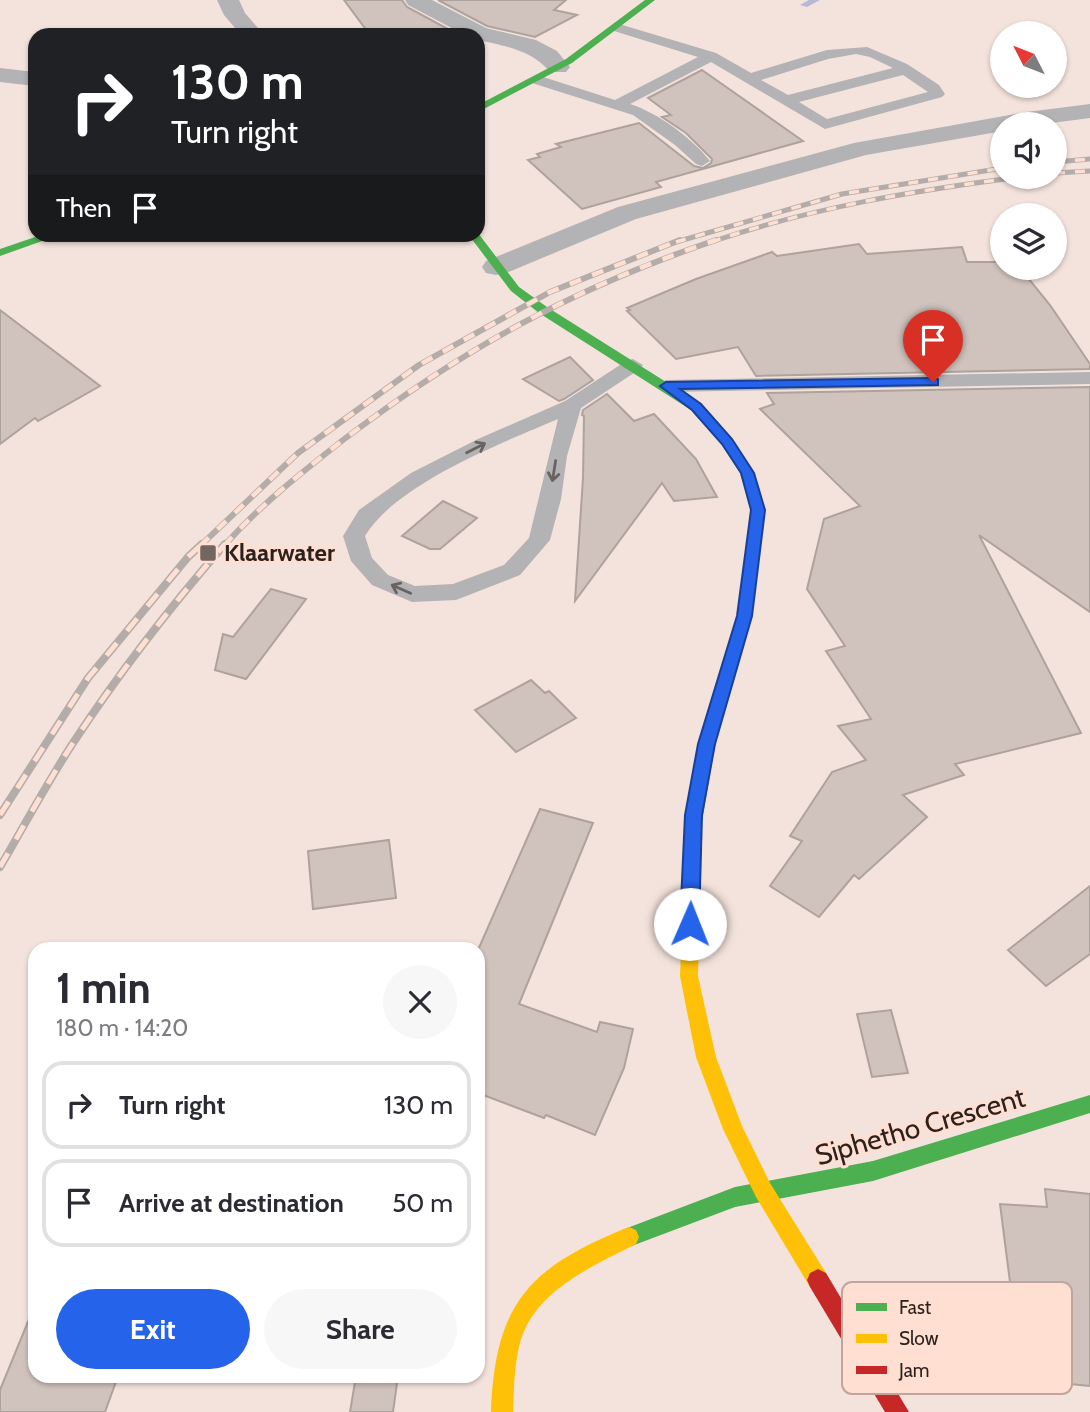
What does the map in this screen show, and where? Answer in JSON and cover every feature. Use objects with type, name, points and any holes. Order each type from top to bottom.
[{"type":"street","points":[[228,0],[235,15],[247,28]]},
{"type":"street","points":[[416,0],[469,28]]},
{"type":"street","points":[[485,106],[537,80],[619,28],[649,0]]},
{"type":"street","points":[[485,35],[527,46],[549,56],[558,67]]},
{"type":"street","points":[[0,75],[28,78]]},
{"type":"street","points":[[496,267],[627,213],[863,148],[1090,110]]},
{"type":"street","points":[[0,253],[33,242]]},
{"type":"street","points":[[479,242],[515,289],[543,310],[696,407],[727,442],[747,473],[758,510],[745,616],[706,744],[694,815],[689,976],[706,1057],[733,1129],[762,1190],[842,1321]]},
{"type":"street","name":"Siphetho Crescent","points":[[502,1412],[503,1362],[513,1327],[525,1305],[538,1290],[580,1260],[631,1237],[762,1190],[811,1184],[880,1169],[1090,1104]]},
{"type":"street","points":[[887,1394],[898,1412]]},
{"type":"lane","points":[[619,28],[710,57],[751,78],[825,124],[937,94],[934,88],[875,53],[858,50],[751,78]]},
{"type":"lane","points":[[619,104],[710,57]]},
{"type":"lane","points":[[786,100],[904,70]]},
{"type":"lane","points":[[537,80],[638,112],[660,126],[702,161]]},
{"type":"lane","points":[[572,405],[557,456],[550,499],[539,540],[512,570],[456,592],[412,594],[380,580],[362,561],[354,536],[367,515],[418,478],[485,443],[572,405],[633,365]]},
{"type":"lane","points":[[666,386],[1090,378]]},
{"type":"building","points":[[344,0],[402,0],[407,7],[446,28],[365,28]]},
{"type":"building","points":[[438,0],[566,0],[554,10],[577,15],[535,37],[487,26]]},
{"type":"building","points":[[702,70],[803,141],[656,182],[661,187],[582,209],[528,160],[540,157],[537,154],[561,147],[556,144],[639,123],[694,166],[703,168],[711,163],[712,159],[686,133],[662,117],[671,115],[648,98]]},
{"type":"building","points":[[859,244],[867,254],[962,247],[967,262],[990,262],[990,280],[1030,280],[1090,364],[1090,369],[756,376],[738,347],[676,359],[627,311],[630,310],[627,308],[696,279],[772,252],[777,256]]},
{"type":"building","points":[[0,310],[100,386],[38,421],[35,418],[0,444]]},
{"type":"building","points":[[570,357],[593,380],[564,399],[559,401],[523,379]]},
{"type":"building","points":[[1090,387],[1090,612],[979,535],[1081,733],[955,764],[964,775],[903,795],[927,817],[859,879],[854,875],[819,917],[770,886],[802,841],[790,836],[832,772],[866,760],[838,726],[871,719],[826,651],[845,646],[807,589],[824,519],[860,506],[760,409],[774,404],[767,393]]},
{"type":"building","points":[[607,394],[634,421],[654,414],[696,459],[717,497],[674,501],[662,483],[575,601],[583,478],[582,415],[583,410]]},
{"type":"building","points":[[443,501],[477,518],[440,549],[430,549],[402,536]]},
{"type":"building","points":[[271,589],[306,599],[246,679],[215,670],[223,634],[233,637]]},
{"type":"building","points":[[531,680],[545,693],[549,691],[576,718],[516,752],[475,710]]},
{"type":"building","points":[[540,809],[593,823],[519,1004],[597,1032],[600,1022],[633,1029],[624,1068],[595,1135],[546,1115],[544,1118],[485,1096],[485,942],[482,942]]},
{"type":"building","points":[[389,840],[396,898],[313,909],[308,851]]},
{"type":"building","points":[[1090,886],[1090,954],[1046,986],[1008,950]]},
{"type":"building","points":[[891,1010],[908,1073],[872,1077],[857,1014]]},
{"type":"building","points":[[1045,1189],[1090,1194],[1090,1386],[1072,1384],[1072,1282],[1010,1282],[1000,1204],[1047,1207]]},
{"type":"building","points":[[28,1322],[28,1383],[115,1383],[105,1412],[0,1412],[0,1390]]},
{"type":"building","points":[[355,1383],[397,1383],[393,1412],[350,1412]]},
{"type":"waterway","points":[[804,5],[816,0]]},
{"type":"railway","points":[[1067,161],[1090,159]]},
{"type":"railway","points":[[676,242],[842,194],[990,170]]},
{"type":"railway","points":[[1067,172],[1090,171]]},
{"type":"railway","points":[[711,242],[825,210],[990,181]]},
{"type":"railway","points":[[200,546],[298,453],[419,365],[550,292],[680,240]]},
{"type":"railway","points":[[224,546],[296,477],[343,440],[476,349],[614,279],[716,240]]},
{"type":"railway","points":[[0,815],[88,678],[188,557],[202,544]]},
{"type":"railway","points":[[0,867],[54,773],[108,691],[225,544]]},
{"type":"traffic: fast","points":[[485,105],[569,61],[651,0]]},
{"type":"traffic: fast","points":[[0,253],[33,242]]},
{"type":"traffic: fast","points":[[479,242],[515,289],[543,310],[696,407],[727,442],[747,473],[758,510],[745,616],[707,744],[694,829]]},
{"type":"traffic: fast","points":[[629,1237],[735,1197],[873,1171],[1090,1104]]},
{"type":"traffic: slow","points":[[694,829],[689,976],[706,1057],[733,1129],[763,1190],[818,1280]]},
{"type":"traffic: slow","points":[[502,1412],[503,1376],[508,1346],[517,1321],[531,1300],[570,1267],[629,1237]]},
{"type":"traffic: jam","points":[[818,1280],[842,1320]]},
{"type":"traffic: jam","points":[[887,1394],[898,1412]]},
{"type":"place","name":"Klaarwater","points":[[208,553]]},
{"type":"route","points":[[690,924],[694,815],[706,744],[745,616],[758,510],[747,473],[727,442],[696,407],[666,386],[933,382]]}]
